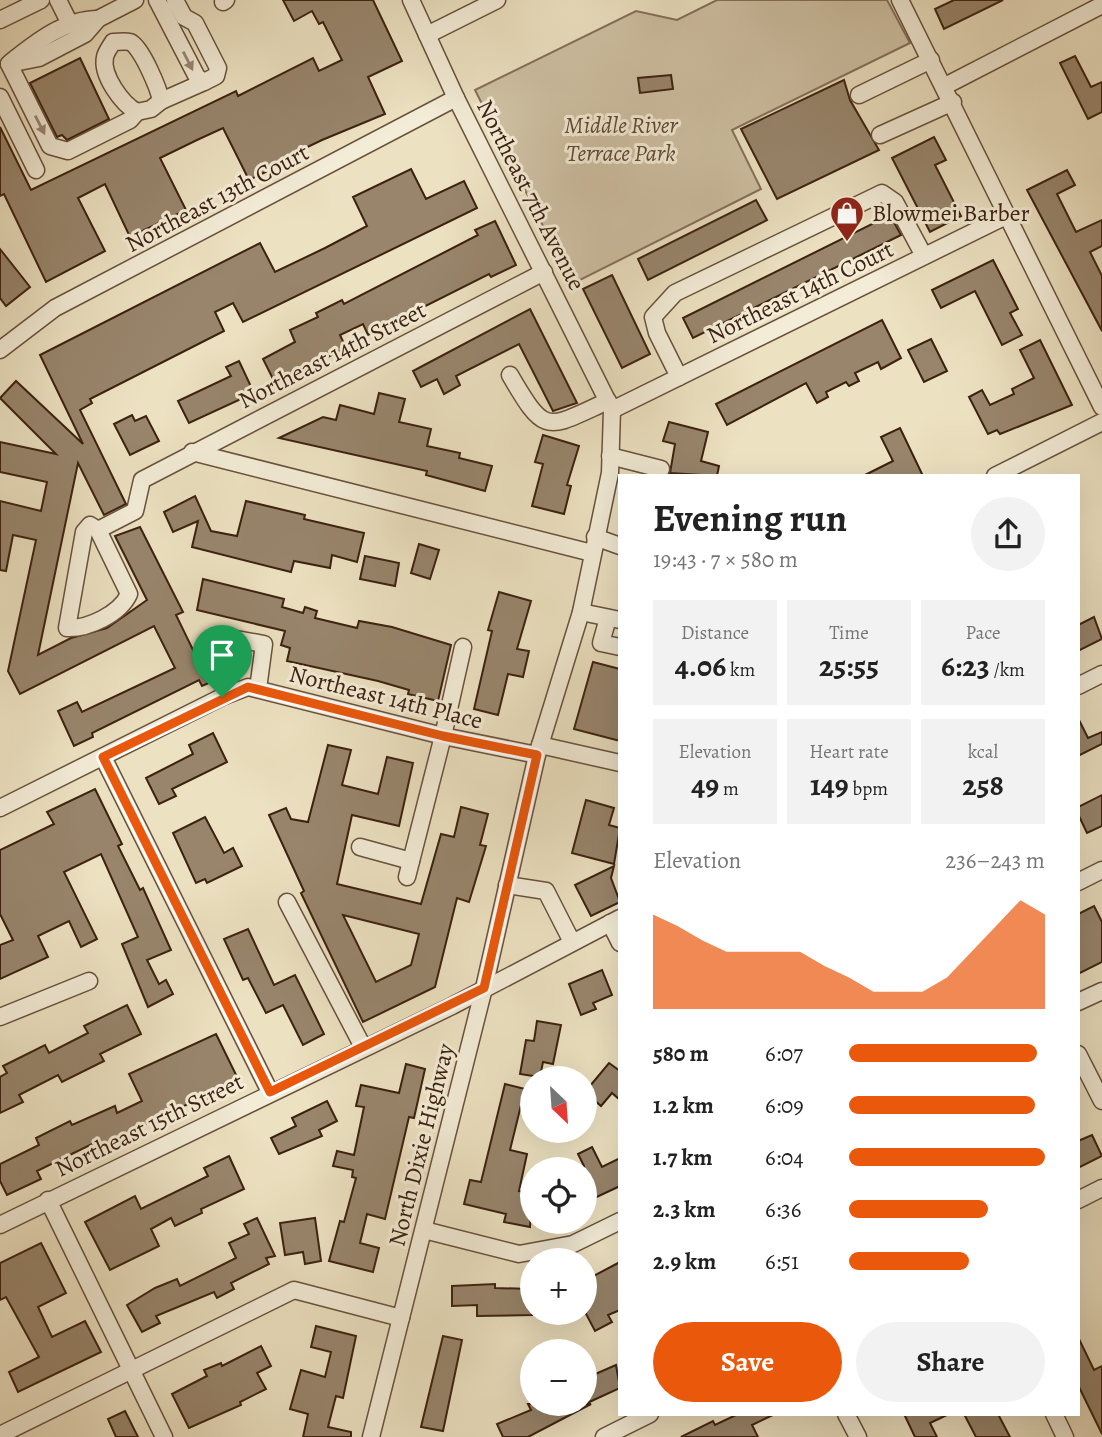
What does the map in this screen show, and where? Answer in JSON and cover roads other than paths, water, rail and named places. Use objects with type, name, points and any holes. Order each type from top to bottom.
[{"type":"street","points":[[0,20],[41,0]]},
{"type":"street","points":[[58,0],[70,24]]},
{"type":"street","points":[[4,66],[39,58],[85,34],[100,18],[135,0]]},
{"type":"street","points":[[4,66],[50,146],[58,151],[68,152],[130,120],[136,112],[151,109],[160,101],[216,76],[218,68],[195,23],[177,20],[157,0]]},
{"type":"street","points":[[176,0],[177,20],[197,77],[204,82]]},
{"type":"street","name":"Northeast 7th Avenue","points":[[411,0],[456,98],[610,405]]},
{"type":"street","points":[[427,34],[464,7],[496,0]]},
{"type":"street","points":[[900,0],[953,102],[1102,407]]},
{"type":"street","points":[[945,86],[1102,5]]},
{"type":"street","points":[[4,66],[38,40],[70,24],[81,19],[100,18]]},
{"type":"street","points":[[100,18],[113,42]]},
{"type":"street","points":[[113,42],[128,42],[135,46],[159,89],[160,101]]},
{"type":"street","points":[[113,42],[105,55],[104,66],[125,105],[136,112]]},
{"type":"street","points":[[859,95],[931,60]]},
{"type":"street","name":"Northeast 13th Court","points":[[2,348],[55,308],[456,98]]},
{"type":"street","points":[[880,135],[953,102]]},
{"type":"street","points":[[2,105],[36,170]]},
{"type":"street","points":[[679,377],[657,333],[653,317],[675,293],[882,193],[895,202],[924,256]]},
{"type":"street","name":"Northeast 14th Court","points":[[510,375],[532,413],[546,422],[561,422],[679,377],[1008,215]]},
{"type":"street","name":"Northeast 14th Street","points":[[98,530],[135,511],[142,480],[544,272]]},
{"type":"street","name":"North Dixie Highway","points":[[371,1437],[484,988],[538,750],[580,612],[594,545],[612,501],[610,405]]},
{"type":"street","points":[[999,474],[1102,422]]},
{"type":"street","points":[[192,452],[594,545],[618,546]]},
{"type":"street","points":[[610,456],[661,469]]},
{"type":"street","points":[[90,525],[98,530],[129,594],[124,605],[82,629],[67,628],[85,532],[90,525]]},
{"type":"street","points":[[580,612],[614,619],[601,643],[618,647]]},
{"type":"street","points":[[225,636],[264,644],[258,689]]},
{"type":"street","points":[[407,877],[463,647]]},
{"type":"street","points":[[1080,685],[1102,674]]},
{"type":"street","name":"Northeast 14th Place","points":[[0,808],[222,697],[248,687],[443,736],[618,763]]},
{"type":"street","points":[[103,757],[270,1092]]},
{"type":"street","points":[[360,848],[411,861]]},
{"type":"street","points":[[1080,881],[1102,870]]},
{"type":"street","points":[[507,886],[546,891],[572,942]]},
{"type":"street","points":[[287,902],[363,1048]]},
{"type":"street","name":"Northeast 15th Street","points":[[0,1225],[484,988],[615,920]]},
{"type":"street","points":[[0,1017],[89,981]]},
{"type":"street","points":[[1080,1002],[1102,991]]},
{"type":"street","points":[[1080,1058],[1102,1101]]},
{"type":"street","points":[[1080,1199],[1102,1188]]},
{"type":"street","points":[[48,1200],[164,1437]]},
{"type":"street","points":[[424,1230],[519,1254],[573,1244],[618,1222]]},
{"type":"street","points":[[0,1435],[294,1290],[401,1318]]},
{"type":"street","points":[[604,1437],[646,1416]]},
{"type":"street","points":[[847,1416],[858,1437]]},
{"type":"street","points":[[1055,1416],[1065,1437]]},
{"type":"place","name":"Blowmei Barber","points":[[847,243]]},
{"type":"park label","name":"Middle River Terrace Park","points":[[621,139]]}]
